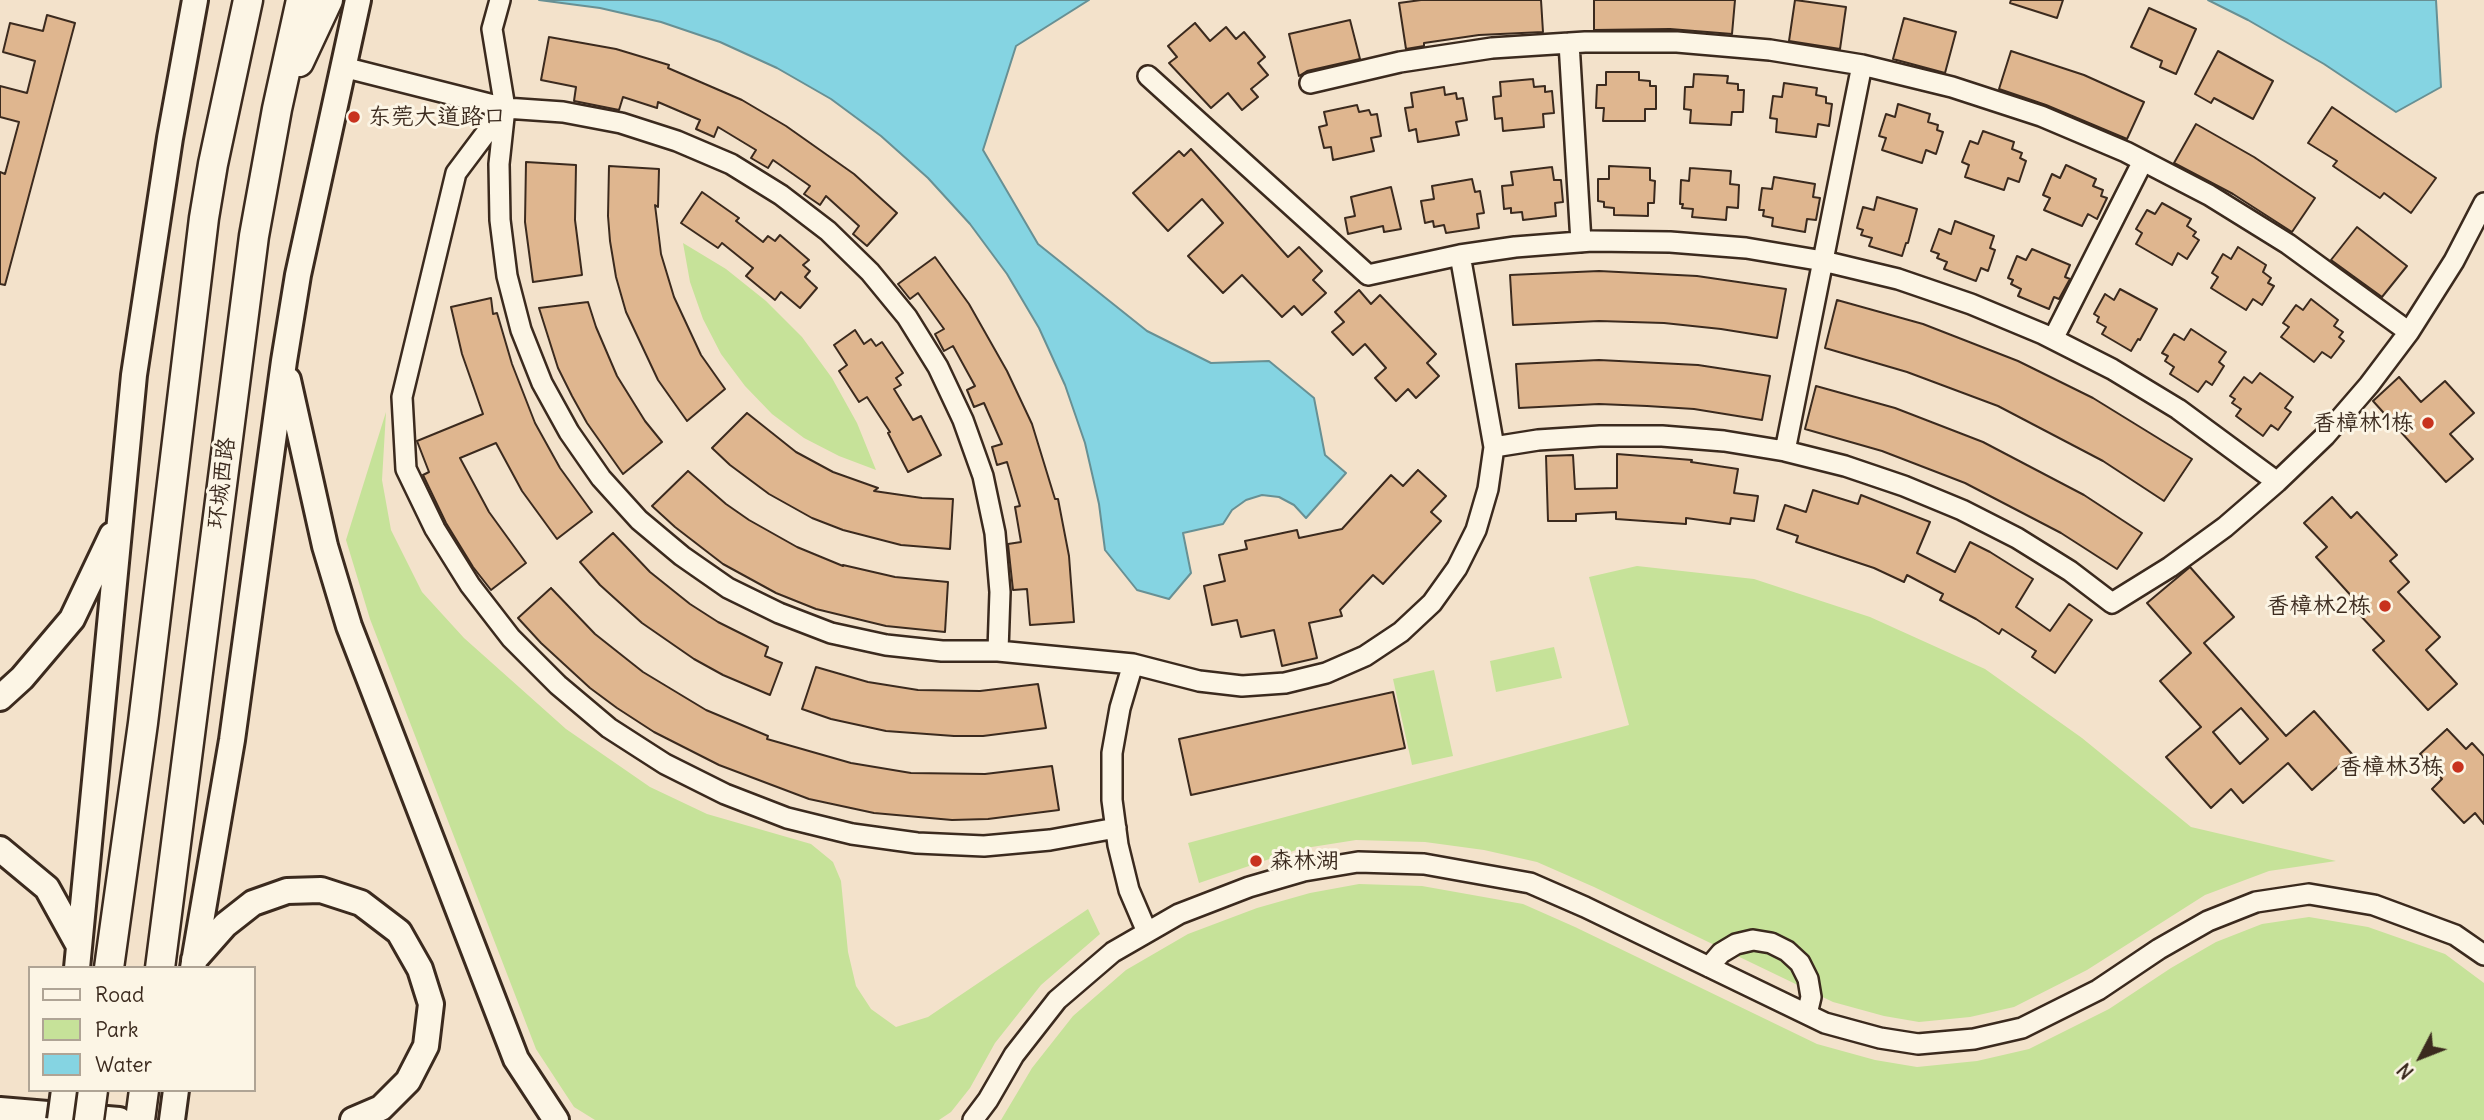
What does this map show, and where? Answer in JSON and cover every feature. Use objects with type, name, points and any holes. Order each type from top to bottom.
[{"type":"highway","points":[[109,966],[143,723],[204,218],[247,0]]},
{"type":"highway","name":"环城西路","points":[[160,966],[252,250],[276,109],[301,0]]},
{"type":"highway","points":[[276,109],[328,0]]},
{"type":"highway","points":[[89,1120],[93,1092]]},
{"type":"highway","points":[[140,1120],[144,1092]]},
{"type":"main road","points":[[78,957],[134,375],[170,138],[195,0]]},
{"type":"main road","points":[[193,964],[232,740],[298,275],[358,0]]},
{"type":"main road","points":[[284,361],[325,546],[349,626],[516,1059],[556,1120]]},
{"type":"main road","points":[[0,698],[22,678],[72,619],[120,519]]},
{"type":"main road","points":[[0,849],[47,888],[78,957]]},
{"type":"main road","points":[[193,964],[225,925],[253,903],[287,891],[321,890],[361,903],[399,932],[420,969],[431,1004],[426,1046],[408,1081],[381,1108],[353,1120]]},
{"type":"main road","points":[[60,1120],[64,1092]]},
{"type":"main road","points":[[172,1120],[176,1092]]},
{"type":"main road","points":[[0,1111],[119,1120]]},
{"type":"street","points":[[500,0],[492,29],[505,108],[499,164],[500,220],[507,276],[521,330],[542,383],[569,432],[601,478],[639,520],[682,556],[729,588],[779,614],[831,633],[886,645],[942,651],[998,651],[1133,664],[1199,681],[1242,686],[1285,683],[1326,673],[1365,656],[1401,632],[1424,610],[1457,568],[1476,530],[1488,489],[1493,447],[1460,255]]},
{"type":"street","points":[[1310,83],[1400,62],[1492,48],[1569,43],[1677,42],[1770,50],[1862,65],[1952,87],[2040,116],[2143,161],[2209,195],[2288,244],[2409,332]]},
{"type":"street","points":[[1569,43],[1581,242]]},
{"type":"street","points":[[1785,451],[1862,65]]},
{"type":"street","points":[[343,67],[505,108],[563,112],[621,123],[677,141],[720,160],[782,195],[828,231],[870,272],[907,317],[938,367],[963,420],[979,465],[995,533],[1000,592],[998,651]]},
{"type":"street","points":[[1148,76],[1368,275],[1460,255],[1581,242],[1670,242],[1746,248],[1823,261],[1898,279],[1971,304],[2053,339],[2112,369],[2178,410],[2277,482]]},
{"type":"street","points":[[505,108],[456,173],[402,397],[405,469],[435,528],[470,585],[511,638],[558,685],[620,735],[665,764],[724,794],[787,818],[852,834],[917,844],[971,845],[1050,841],[1116,828]]},
{"type":"street","points":[[2053,339],[2143,161]]},
{"type":"street","points":[[1493,447],[1538,440],[1662,436],[1724,441],[1785,451],[1869,474],[1962,510],[2017,538],[2059,564],[2112,603],[2170,567],[2225,527],[2325,436],[2409,332],[2454,261],[2484,202]]},
{"type":"street","points":[[1133,664],[1120,708],[1112,753],[1112,800],[1118,845],[1129,890],[1147,932]]},
{"type":"street","points":[[973,1120],[1014,1055],[1057,1000],[1113,952],[1179,914],[1250,887],[1304,871],[1358,862],[1424,864],[1530,883],[1825,1023],[1880,1038],[1918,1044],[1974,1039],[2022,1028],[2098,990],[2159,949],[2208,921],[2256,902],[2309,894],[2374,905],[2455,935],[2484,955]]},
{"type":"street","points":[[1709,967],[1721,953],[1736,944],[1753,940],[1771,943],[1787,951],[1800,963],[1808,979],[1811,997],[1807,1014]]},
{"type":"green space","points":[[683,243],[726,269],[766,301],[802,337],[832,378],[857,423],[876,470],[839,456],[804,438],[772,414],[745,386],[721,354],[703,319],[690,282]]},
{"type":"green space","points":[[386,412],[382,480],[391,530],[422,592],[464,638],[566,729],[650,787],[707,814],[811,844],[833,862],[841,881],[848,952],[856,986],[871,1009],[896,1027],[928,1017],[1088,909],[1100,934],[1041,985],[995,1043],[970,1088],[951,1112],[939,1120],[595,1120],[574,1107],[536,1049],[370,619],[346,540]]},
{"type":"green space","points":[[1637,566],[1754,579],[1870,617],[1985,669],[2082,738],[2191,827],[2336,861],[2269,871],[2205,895],[2087,970],[2014,1007],[1970,1017],[1919,1022],[1833,1002],[1537,862],[1484,850],[1425,842],[1356,840],[1299,849],[1199,883],[1188,843],[1629,725],[1589,577]]},
{"type":"green space","points":[[1554,647],[1562,678],[1496,692],[1490,661]]},
{"type":"green space","points":[[1434,670],[1453,756],[1412,765],[1393,679]]},
{"type":"green space","points":[[1359,884],[1422,886],[1523,904],[1817,1044],[1875,1060],[1917,1067],[1977,1061],[2029,1049],[2109,1009],[2216,942],[2262,924],[2309,917],[2368,927],[2445,954],[2484,983],[2484,1120],[1001,1120],[1032,1068],[1073,1016],[1126,970],[1188,934],[1257,908],[1310,893]]},
{"type":"water","points":[[539,0],[1089,0],[1016,46],[983,150],[1038,244],[1147,331],[1211,363],[1269,361],[1314,398],[1325,455],[1346,473],[1306,518],[1294,505],[1279,497],[1262,495],[1246,500],[1232,510],[1223,524],[1183,533],[1191,573],[1169,599],[1137,590],[1105,550],[1099,504],[1085,443],[1065,385],[1039,328],[1007,274],[970,224],[928,178],[881,136],[831,99],[777,68],[720,42],[661,22],[600,8]]},
{"type":"water","points":[[2208,0],[2436,0],[2441,87],[2396,112],[2324,64]]},
{"type":"building","points":[[1421,0],[1541,0],[1543,32],[1479,35],[1424,43],[1424,46],[1406,49],[1399,3]]},
{"type":"building","points":[[1594,0],[1735,0],[1732,34],[1670,29],[1594,30]]},
{"type":"building","points":[[1795,0],[1846,7],[1840,49],[1789,41]]},
{"type":"building","points":[[2011,0],[2063,0],[2057,18],[2010,3]]},
{"type":"building","points":[[2149,8],[2196,29],[2176,74],[2160,67],[2162,61],[2131,47]]},
{"type":"building","points":[[47,15],[75,23],[5,285],[0,284],[0,172],[5,174],[19,122],[0,117],[0,86],[27,93],[35,61],[3,52],[10,23],[43,31]]},
{"type":"building","points":[[1904,18],[1956,32],[1945,73],[1893,59]]},
{"type":"building","points":[[1350,20],[1360,59],[1307,71],[1299,76],[1289,34]]},
{"type":"building","points":[[1195,23],[1210,41],[1226,27],[1236,39],[1244,32],[1265,57],[1258,63],[1268,75],[1251,89],[1258,97],[1242,110],[1228,93],[1211,108],[1169,63],[1177,57],[1168,46]]},
{"type":"building","points":[[549,37],[616,49],[669,65],[668,68],[742,100],[786,126],[854,174],[897,213],[867,246],[853,234],[859,226],[826,196],[820,205],[804,194],[810,186],[773,160],[768,168],[751,158],[756,150],[718,127],[714,137],[696,129],[700,120],[658,102],[657,108],[623,97],[619,110],[574,101],[576,87],[541,80]]},
{"type":"building","points":[[2011,51],[2084,75],[2144,102],[2127,139],[2046,105],[1999,89]]},
{"type":"building","points":[[2218,51],[2273,81],[2253,119],[2214,98],[2211,103],[2195,94]]},
{"type":"building","points":[[1606,72],[1639,72],[1639,80],[1650,81],[1650,86],[1656,86],[1656,109],[1645,109],[1645,121],[1603,121],[1604,108],[1596,108],[1597,85],[1606,85]]},
{"type":"building","points":[[1694,74],[1728,76],[1727,83],[1738,84],[1738,90],[1744,90],[1743,112],[1732,112],[1731,125],[1690,123],[1691,110],[1684,109],[1685,87],[1693,87]]},
{"type":"building","points":[[1533,79],[1534,87],[1545,86],[1545,92],[1552,91],[1554,113],[1543,114],[1544,127],[1503,131],[1502,118],[1495,119],[1493,97],[1501,96],[1500,82]]},
{"type":"building","points":[[1784,83],[1817,88],[1816,95],[1826,97],[1826,103],[1832,104],[1829,126],[1818,124],[1816,137],[1776,132],[1777,119],[1770,118],[1773,96],[1782,97]]},
{"type":"building","points":[[1444,87],[1445,95],[1456,93],[1457,99],[1463,98],[1467,120],[1456,122],[1459,135],[1418,142],[1416,129],[1409,131],[1405,108],[1413,107],[1411,93]]},
{"type":"building","points":[[1898,104],[1930,114],[1928,122],[1938,125],[1937,130],[1943,132],[1936,154],[1926,150],[1922,163],[1882,150],[1886,138],[1879,136],[1886,114],[1895,117]]},
{"type":"building","points":[[1357,105],[1359,112],[1369,110],[1371,115],[1377,114],[1381,136],[1371,138],[1374,151],[1333,160],[1331,147],[1324,148],[1319,127],[1327,125],[1324,112]]},
{"type":"building","points":[[2332,107],[2436,178],[2411,213],[2384,193],[2380,198],[2333,166],[2337,161],[2308,143]]},
{"type":"building","points":[[2196,124],[2254,157],[2315,198],[2292,232],[2233,194],[2174,163]]},
{"type":"building","points":[[1983,131],[2014,142],[2012,149],[2022,153],[2020,158],[2026,161],[2019,182],[2008,178],[2004,190],[1965,177],[1969,165],[1962,162],[1970,141],[1978,144]]},
{"type":"building","points":[[1191,149],[1288,257],[1299,247],[1322,271],[1313,280],[1326,293],[1302,315],[1294,306],[1282,317],[1242,275],[1223,293],[1188,256],[1223,223],[1202,199],[1168,231],[1133,193],[1179,151],[1184,156]]},
{"type":"building","points":[[526,162],[576,165],[575,220],[582,275],[533,282],[525,222]]},
{"type":"building","points":[[2066,165],[2096,179],[2093,186],[2103,190],[2101,196],[2107,198],[2097,219],[2088,214],[2082,226],[2044,210],[2050,198],[2043,195],[2052,174],[2060,178]]},
{"type":"building","points":[[609,166],[659,169],[658,207],[655,205],[661,254],[674,297],[701,355],[725,389],[687,421],[658,380],[626,312],[610,241]]},
{"type":"building","points":[[1609,166],[1650,168],[1650,180],[1655,181],[1654,203],[1648,203],[1648,216],[1614,215],[1614,208],[1604,207],[1604,202],[1598,201],[1598,179],[1609,179]]},
{"type":"building","points":[[1552,167],[1554,180],[1561,180],[1563,202],[1555,203],[1556,216],[1523,220],[1522,212],[1511,213],[1511,208],[1504,209],[1502,186],[1513,185],[1511,172]]},
{"type":"building","points":[[1690,168],[1731,171],[1730,184],[1739,185],[1738,208],[1727,207],[1726,220],[1692,217],[1693,209],[1682,208],[1681,180],[1689,181]]},
{"type":"building","points":[[1774,177],[1815,184],[1813,197],[1820,198],[1816,220],[1807,219],[1805,232],[1772,226],[1773,218],[1763,216],[1764,210],[1759,210],[1762,188],[1772,189]]},
{"type":"building","points":[[1472,179],[1475,192],[1480,191],[1484,213],[1477,214],[1479,228],[1446,233],[1444,225],[1434,227],[1433,221],[1425,223],[1421,201],[1434,199],[1432,186]]},
{"type":"building","points":[[1391,187],[1401,229],[1384,232],[1383,226],[1348,234],[1345,218],[1355,216],[1351,197]]},
{"type":"building","points":[[702,192],[739,218],[736,221],[763,242],[768,236],[775,241],[780,235],[809,260],[803,265],[810,271],[805,277],[817,288],[800,308],[781,292],[775,300],[746,276],[753,268],[722,243],[718,248],[681,223]]},
{"type":"building","points":[[1877,197],[1917,209],[1902,256],[1869,246],[1872,238],[1861,235],[1863,230],[1857,228],[1863,207],[1874,210]]},
{"type":"building","points":[[2162,203],[2191,219],[2187,226],[2196,232],[2193,236],[2199,240],[2187,259],[2178,253],[2172,265],[2136,244],[2142,233],[2136,229],[2147,210],[2155,214]]},
{"type":"building","points":[[1955,221],[1994,236],[1990,248],[1995,250],[1988,271],[1981,268],[1976,281],[1944,269],[1947,262],[1937,258],[1939,254],[1931,251],[1939,229],[1951,234]]},
{"type":"building","points":[[2357,227],[2407,266],[2382,297],[2331,260]]},
{"type":"building","points":[[2238,247],[2266,265],[2263,272],[2271,278],[2268,283],[2274,286],[2262,305],[2253,299],[2246,310],[2211,288],[2218,277],[2212,273],[2223,254],[2231,259]]},
{"type":"building","points":[[2032,249],[2070,265],[2065,277],[2070,279],[2059,299],[2054,297],[2049,309],[2018,296],[2021,289],[2011,284],[2013,280],[2008,278],[2017,256],[2026,260]]},
{"type":"building","points":[[935,257],[969,304],[1007,371],[1032,424],[1055,499],[1058,499],[1069,556],[1074,622],[1030,625],[1027,589],[1013,590],[1008,544],[1021,542],[1015,507],[1020,506],[1007,462],[997,465],[992,447],[1002,444],[984,403],[974,407],[967,390],[975,386],[953,346],[944,351],[935,334],[944,329],[918,293],[910,299],[898,284]]},
{"type":"building","points":[[1599,271],[1697,276],[1786,289],[1777,338],[1664,323],[1599,321],[1513,325],[1510,275]]},
{"type":"building","points":[[2120,289],[2157,309],[2131,351],[2102,334],[2106,327],[2097,322],[2099,317],[2094,314],[2105,294],[2114,300]]},
{"type":"building","points":[[1359,290],[1371,304],[1380,295],[1436,354],[1427,363],[1439,376],[1416,398],[1408,389],[1396,401],[1375,378],[1386,368],[1365,344],[1353,355],[1332,332],[1344,322],[1335,312]]},
{"type":"building","points":[[491,298],[493,314],[497,313],[512,364],[535,423],[560,468],[592,512],[557,539],[522,491],[496,443],[460,458],[489,512],[526,563],[491,590],[473,567],[446,523],[423,475],[429,472],[417,441],[483,414],[462,354],[451,307]]},
{"type":"building","points":[[2311,299],[2338,320],[2334,326],[2343,332],[2339,337],[2344,341],[2331,358],[2322,352],[2314,362],[2281,337],[2289,327],[2283,323],[2296,305],[2303,310]]},
{"type":"building","points":[[1837,300],[1923,324],[2018,361],[2093,398],[2192,459],[2164,501],[2103,461],[1998,406],[1907,372],[1825,348]]},
{"type":"building","points":[[588,302],[617,376],[645,421],[662,442],[623,474],[587,423],[572,396],[558,368],[539,308]]},
{"type":"building","points":[[2191,329],[2226,352],[2219,362],[2224,366],[2212,385],[2206,381],[2198,392],[2170,374],[2174,367],[2165,361],[2168,356],[2162,353],[2174,334],[2184,340]]},
{"type":"building","points":[[855,330],[864,344],[871,339],[876,346],[882,342],[903,373],[896,378],[901,385],[894,389],[913,420],[921,416],[941,455],[908,472],[888,433],[890,432],[867,397],[859,402],[839,371],[847,365],[834,345]]},
{"type":"building","points":[[1599,360],[1698,365],[1770,376],[1762,420],[1694,409],[1647,406],[1599,404],[1519,408],[1516,364]]},
{"type":"building","points":[[2260,373],[2293,397],[2285,408],[2291,412],[2278,430],[2271,425],[2263,436],[2236,416],[2241,409],[2232,403],[2235,399],[2230,396],[2244,377],[2252,383]]},
{"type":"building","name":"香樟林1栋","points":[[2399,377],[2421,402],[2445,381],[2474,413],[2450,434],[2473,459],[2446,482],[2373,401]]},
{"type":"building","points":[[1816,386],[1895,408],[1983,442],[2084,495],[2142,533],[2117,569],[2061,533],[1965,483],[1882,451],[1805,429]]},
{"type":"building","points":[[747,413],[796,452],[833,472],[878,488],[874,491],[922,498],[953,499],[950,549],[901,545],[843,530],[812,518],[769,494],[712,448]]},
{"type":"building","points":[[1617,454],[1692,460],[1691,462],[1738,469],[1734,493],[1758,496],[1754,521],[1731,518],[1730,524],[1686,518],[1686,524],[1616,519],[1616,512],[1576,514],[1576,521],[1548,521],[1546,456],[1573,455],[1575,489],[1617,488]]},
{"type":"building","points":[[1418,470],[1446,496],[1431,512],[1441,521],[1383,584],[1373,575],[1340,610],[1342,616],[1309,623],[1317,658],[1282,666],[1274,630],[1241,637],[1237,620],[1212,625],[1204,586],[1225,581],[1219,555],[1247,549],[1245,541],[1297,530],[1299,538],[1342,529],[1391,475],[1403,486]]},
{"type":"building","points":[[688,471],[726,504],[797,547],[843,566],[895,577],[948,582],[945,632],[886,626],[816,609],[776,593],[723,564],[652,506]]},
{"type":"building","points":[[1813,490],[1858,504],[1861,495],[1930,522],[1917,553],[1955,572],[1970,542],[1990,552],[2033,579],[2016,607],[2050,631],[2069,604],[2092,620],[2055,673],[2032,657],[2036,651],[2002,629],[1999,634],[1940,600],[1943,594],[1907,575],[1904,582],[1874,568],[1796,542],[1798,536],[1777,529],[1785,505],[1806,512]]},
{"type":"building","name":"香樟林2栋","points":[[2332,497],[2351,518],[2357,512],[2397,555],[2390,561],[2409,582],[2398,592],[2440,637],[2426,650],[2457,684],[2428,710],[2373,650],[2384,641],[2359,614],[2364,610],[2316,557],[2327,547],[2304,523]]},
{"type":"building","points":[[613,533],[650,572],[690,604],[718,622],[768,647],[765,656],[782,663],[770,695],[694,659],[642,623],[600,585],[580,562]]},
{"type":"building","points":[[2190,567],[2234,617],[2204,643],[2286,736],[2314,711],[2352,754],[2312,790],[2288,763],[2243,803],[2231,789],[2211,808],[2166,757],[2201,727],[2160,681],[2191,653],[2147,603]],"holes":[[[2241,708],[2268,739],[2240,764],[2213,732]]]},
{"type":"building","points":[[551,588],[595,634],[643,672],[706,710],[768,736],[767,739],[851,763],[911,773],[985,774],[1052,766],[1059,810],[988,819],[952,820],[874,813],[809,799],[719,765],[654,732],[617,708],[590,688],[541,643],[518,618]]},
{"type":"building","points":[[816,667],[868,682],[918,690],[980,691],[1038,684],[1046,728],[983,736],[954,736],[886,731],[831,719],[802,709]]},
{"type":"building","points":[[1393,692],[1405,748],[1191,795],[1179,739]]},
{"type":"building","name":"香樟林3栋","points":[[2447,729],[2466,749],[2472,743],[2484,756],[2484,824],[2475,813],[2464,823],[2432,789],[2442,779],[2420,754]]},
{"type":"place","name":"东莞大道路口","points":[[354,117]]},
{"type":"place","name":"香樟林1栋","points":[[2428,423]]},
{"type":"place","name":"香樟林2栋","points":[[2385,606]]},
{"type":"place","name":"香樟林3栋","points":[[2458,767]]},
{"type":"place","name":"森林湖","points":[[1256,861]]}]
